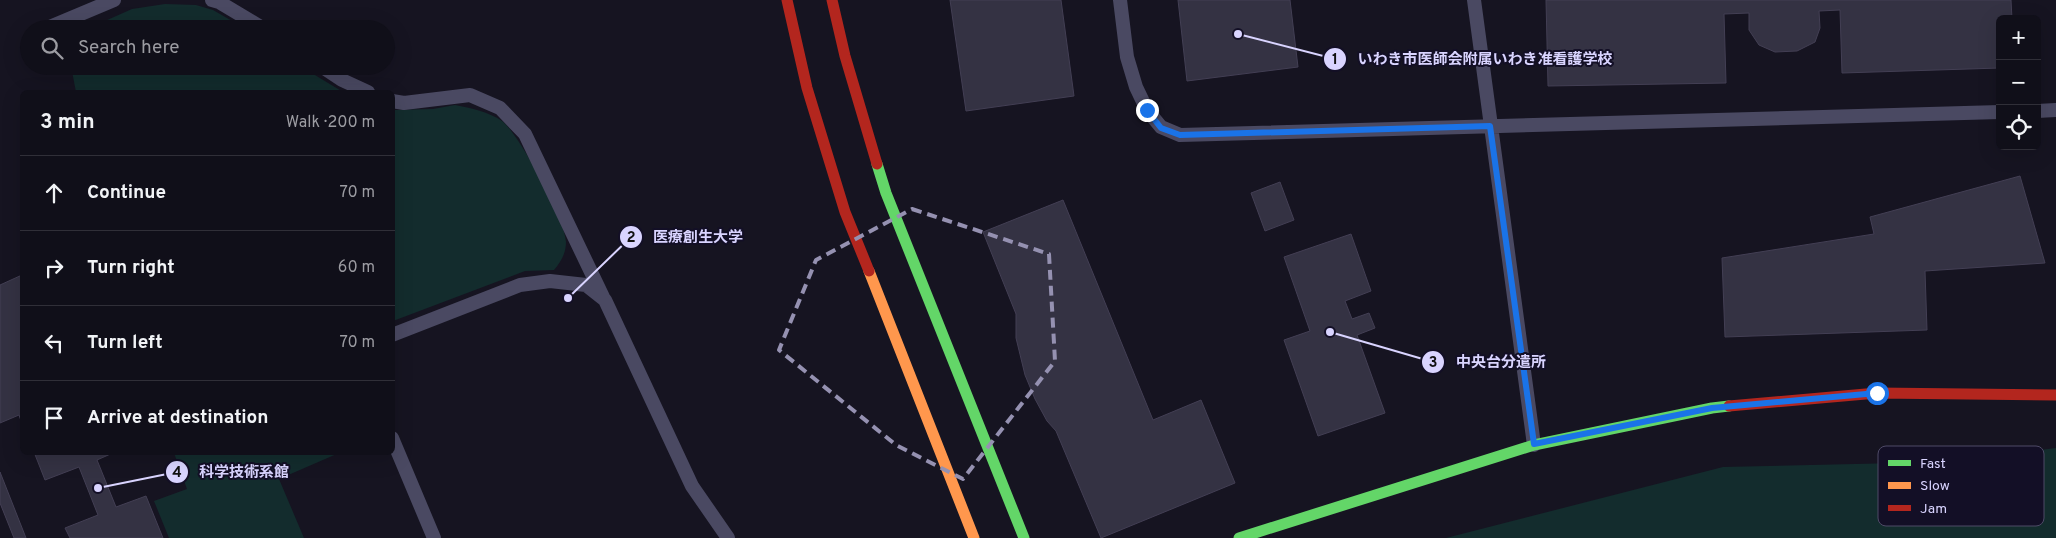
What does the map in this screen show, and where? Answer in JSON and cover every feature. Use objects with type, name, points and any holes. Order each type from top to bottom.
[{"type":"street","points":[[788,0],[807,88],[845,212],[974,538]]},
{"type":"street","points":[[832,0],[845,56],[886,193],[1024,538]]},
{"type":"street","points":[[1239,538],[1534,444],[1712,408],[1877,393],[2056,395]]},
{"type":"lane","points":[[66,20],[114,0]]},
{"type":"lane","points":[[212,0],[219,2],[249,20]]},
{"type":"lane","points":[[1120,0],[1128,57],[1136,87],[1147,110],[1161,128],[1180,135],[1996,112]]},
{"type":"lane","points":[[1474,0],[1534,444]]},
{"type":"lane","points":[[334,75],[364,90]]},
{"type":"lane","points":[[395,102],[404,103],[470,95],[500,108],[525,134],[692,486],[728,538]]},
{"type":"lane","points":[[2041,110],[2056,110]]},
{"type":"lane","points":[[395,334],[520,285],[550,281],[586,285],[605,300]]},
{"type":"lane","points":[[395,445],[434,538]]},
{"type":"highlighted area","points":[[912,209],[1049,254],[1055,361],[963,479],[896,445],[779,350],[816,260]]},
{"type":"green space","points":[[165,4],[196,5],[213,10],[230,20],[107,20],[132,9]]},
{"type":"green space","points":[[73,75],[315,75],[340,90],[76,90]]},
{"type":"green space","points":[[455,105],[473,109],[491,115],[502,121],[510,129],[530,159],[550,198],[564,231],[565,250],[561,261],[554,270],[525,271],[395,320],[395,110],[433,109]]},
{"type":"green space","points":[[2056,448],[2056,538],[1446,538],[1723,467],[1878,463],[1878,526],[2044,526],[2044,449]]},
{"type":"green space","points":[[175,455],[334,455],[279,479],[304,538],[169,538],[154,501],[187,489]]},
{"type":"building","points":[[950,0],[1061,0],[1074,96],[966,111]]},
{"type":"building","points":[[1178,0],[1290,0],[1298,67],[1187,81]]},
{"type":"building","points":[[1546,0],[2011,0],[2012,15],[1996,15],[1996,68],[1842,73],[1840,10],[1819,11],[1820,28],[1815,42],[1797,51],[1775,52],[1759,45],[1749,30],[1749,13],[1724,14],[1726,83],[1548,86]]},
{"type":"building","points":[[2020,176],[2045,263],[1925,271],[1927,330],[1725,337],[1722,258],[1874,234],[1870,217]]},
{"type":"building","points":[[1280,182],[1294,220],[1265,231],[1251,193]]},
{"type":"building","points":[[1063,200],[1153,420],[1201,400],[1235,483],[1101,538],[1056,431],[1047,421],[1025,375],[1016,338],[1016,314],[983,232]]},
{"type":"building","points":[[1351,234],[1371,291],[1345,301],[1352,319],[1369,313],[1375,328],[1357,335],[1385,413],[1318,436],[1284,340],[1310,331],[1284,257]]},
{"type":"building","points":[[20,276],[20,418],[19,415],[0,423],[0,285]]},
{"type":"building","points":[[35,455],[108,455],[97,460],[116,507],[146,496],[163,538],[70,538],[65,528],[98,515],[79,467],[45,480]]},
{"type":"building","points":[[0,472],[26,538],[14,538],[0,503]]},
{"type":"traffic: fast","points":[[877,164],[886,193],[1024,538]]},
{"type":"traffic: fast","points":[[1239,538],[1534,445],[1729,406]]},
{"type":"traffic: slow","points":[[869,271],[974,538]]},
{"type":"traffic: jam","points":[[787,0],[807,88],[845,212],[869,271]]},
{"type":"traffic: jam","points":[[832,0],[845,56],[877,164]]},
{"type":"traffic: jam","points":[[1729,406],[1877,393],[2056,395]]},
{"type":"place","name":"いわき市医師会附属いわき准看護学校","points":[[1238,34]]},
{"type":"place","name":"医療創生大学","points":[[568,298]]},
{"type":"place","name":"中央台分遣所","points":[[1330,332]]},
{"type":"place","name":"科学技術系館","points":[[98,488]]},
{"type":"route","points":[[1147,110],[1161,128],[1180,135],[1490,126],[1534,444],[1712,408],[1877,393]]}]
